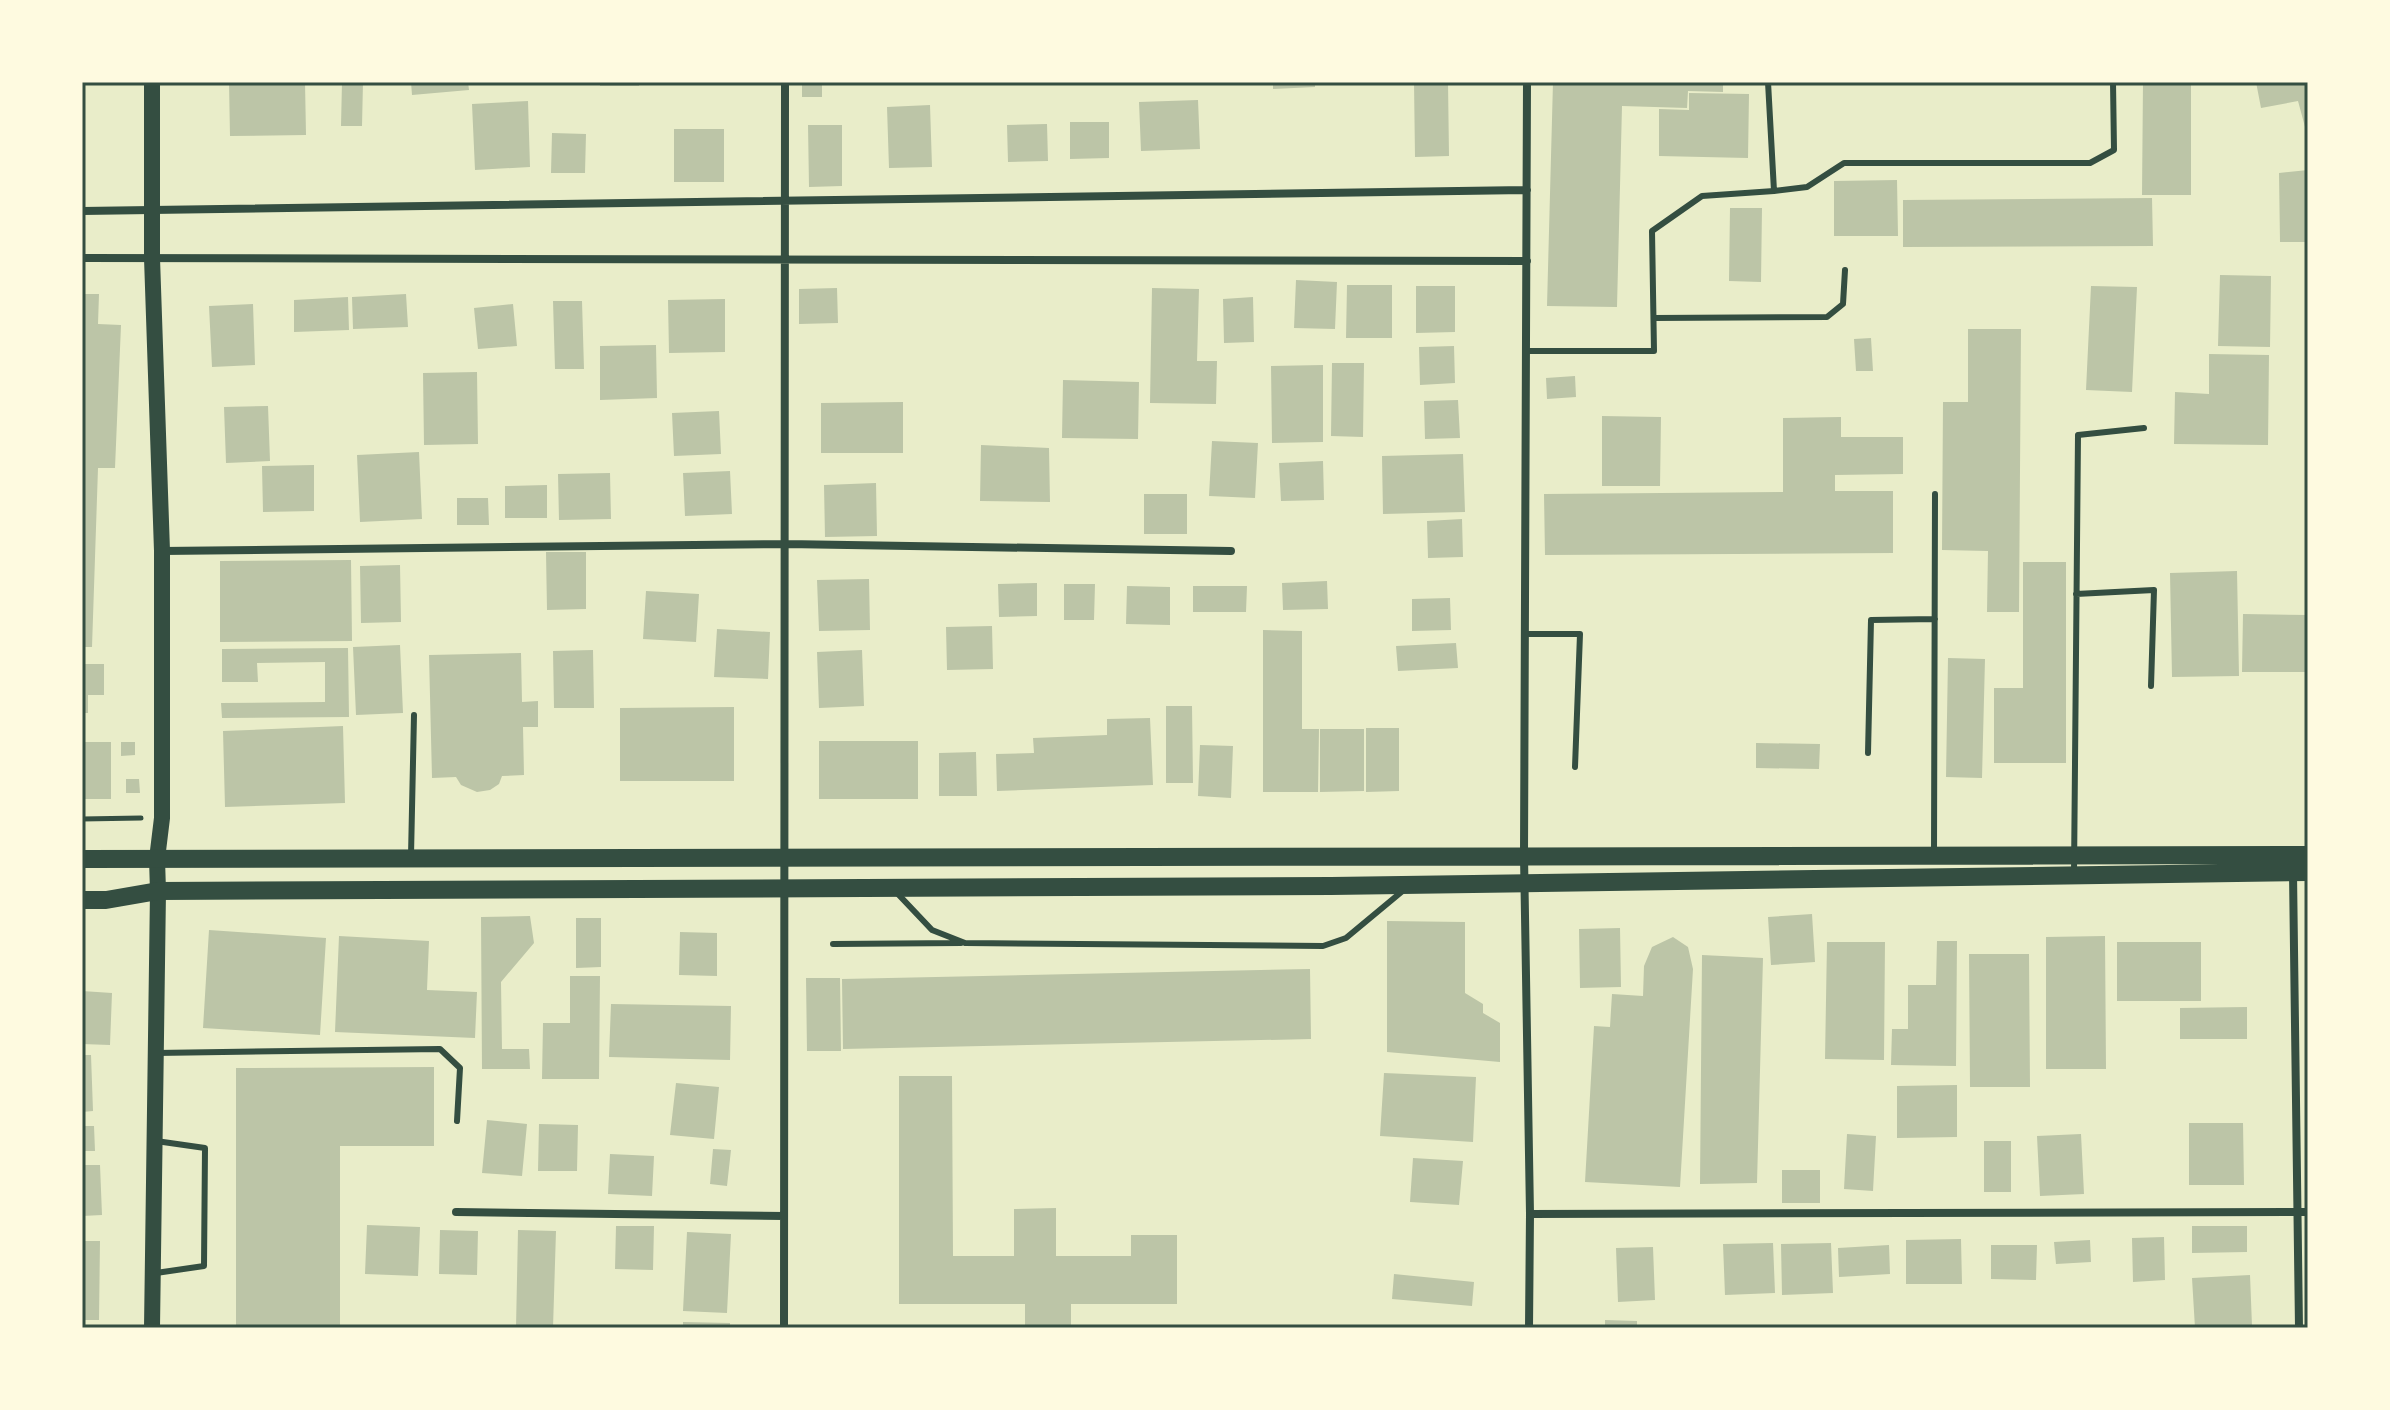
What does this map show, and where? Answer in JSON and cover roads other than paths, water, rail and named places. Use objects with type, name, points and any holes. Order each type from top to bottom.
[{"type":"main road","points":[[152,82],[152,258],[162,551],[162,818],[157,859],[152,1328]]},
{"type":"main road","points":[[82,859],[786,860],[2073,853],[2301,863]]},
{"type":"main road","points":[[82,900],[106,900],[158,891],[1409,885],[2074,874],[2301,863]]},
{"type":"street","points":[[784,1328],[785,82]]},
{"type":"street","points":[[1527,82],[1524,883],[1529,1328]]},
{"type":"street","points":[[82,211],[1527,190]]},
{"type":"street","points":[[82,258],[1527,261]]},
{"type":"street","points":[[162,551],[786,544],[1231,551]]},
{"type":"street","points":[[2299,1328],[2303,1212],[2301,863]]},
{"type":"street","points":[[456,1212],[784,1216]]},
{"type":"street","points":[[1530,1214],[2303,1212]]},
{"type":"lane","points":[[1768,82],[1774,191]]},
{"type":"lane","points":[[1526,351],[1654,351],[1652,231],[1702,196],[1807,187],[1844,163],[2090,163],[2114,150],[2113,82]]},
{"type":"lane","points":[[1654,318],[1827,317],[1843,304],[1845,270]]},
{"type":"lane","points":[[2074,874],[2078,435],[2144,428]]},
{"type":"lane","points":[[1934,876],[1935,494]]},
{"type":"lane","points":[[2076,594],[2154,590],[2151,686]]},
{"type":"lane","points":[[1868,753],[1871,620],[1935,619]]},
{"type":"lane","points":[[1525,634],[1580,634],[1575,767]]},
{"type":"lane","points":[[411,859],[414,715]]},
{"type":"lane","points":[[833,944],[1323,946],[1346,938],[1409,885]]},
{"type":"lane","points":[[892,888],[932,930],[965,943]]},
{"type":"lane","points":[[156,1053],[440,1049],[460,1068],[457,1121]]},
{"type":"lane","points":[[152,1274],[204,1266],[205,1148],[155,1141]]}]
